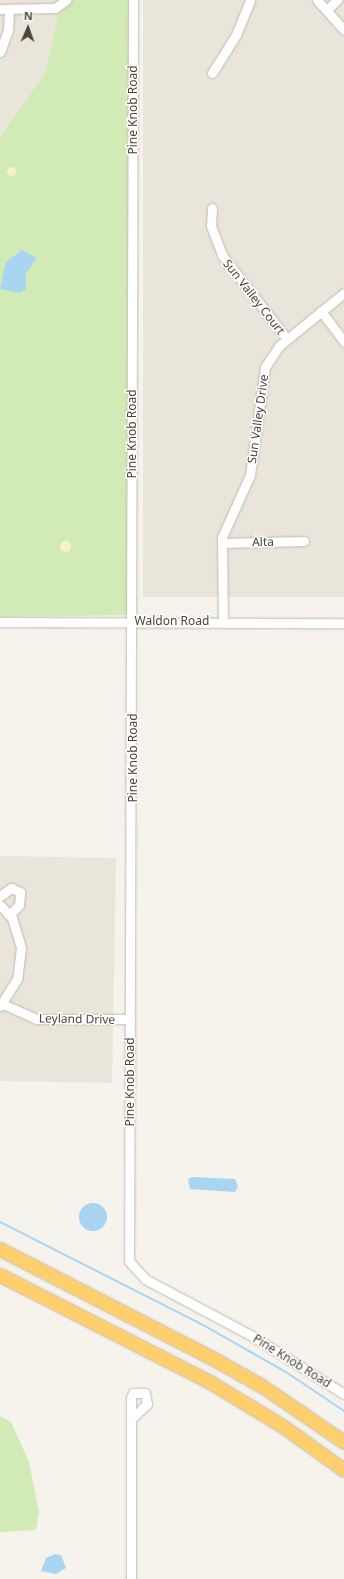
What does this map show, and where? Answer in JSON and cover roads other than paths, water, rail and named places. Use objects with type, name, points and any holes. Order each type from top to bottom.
[{"type":"highway","points":[[0,1249],[214,1359],[262,1386],[344,1442]]},
{"type":"highway","points":[[0,1275],[208,1381],[275,1421],[344,1470]]},
{"type":"street","points":[[0,52],[8,30],[5,10],[55,8],[66,0]]},
{"type":"street","name":"Pine Knob Road","points":[[133,0],[132,621],[128,1250],[131,1267],[145,1279],[252,1336],[344,1394]]},
{"type":"street","points":[[212,73],[236,35],[250,0]]},
{"type":"street","points":[[317,0],[328,9],[344,30]]},
{"type":"street","points":[[328,9],[337,0]]},
{"type":"street","name":"Sun Valley Court","points":[[212,208],[211,226],[222,255],[287,339]]},
{"type":"street","name":"Sun Valley Drive","points":[[223,621],[222,543],[250,475],[258,433],[262,378],[268,360],[287,339],[344,293]]},
{"type":"street","points":[[321,311],[344,342]]},
{"type":"street","name":"Alta","points":[[222,543],[304,541]]},
{"type":"street","name":"Waldon Road","points":[[0,622],[223,621],[344,623]]},
{"type":"street","points":[[0,896],[11,888],[20,892],[19,905],[9,915]]},
{"type":"street","points":[[0,905],[9,915],[19,940],[20,964],[17,979],[1,1005]]},
{"type":"street","name":"Leyland Drive","points":[[1,1005],[37,1019],[130,1019]]},
{"type":"street","points":[[131,1579],[133,1417]]},
{"type":"water","points":[[22,250],[37,258],[26,273],[26,289],[19,293],[0,289],[6,262]]},
{"type":"water","points":[[193,1177],[235,1179],[238,1187],[235,1192],[190,1189],[188,1179]]},
{"type":"water","points":[[93,1203],[103,1207],[107,1217],[103,1227],[93,1231],[83,1227],[79,1217],[83,1207]]},
{"type":"water","points":[[55,1554],[61,1555],[66,1568],[56,1574],[41,1571],[46,1558]]},
{"type":"waterway","points":[[0,1222],[203,1325],[286,1372],[344,1411]]}]
